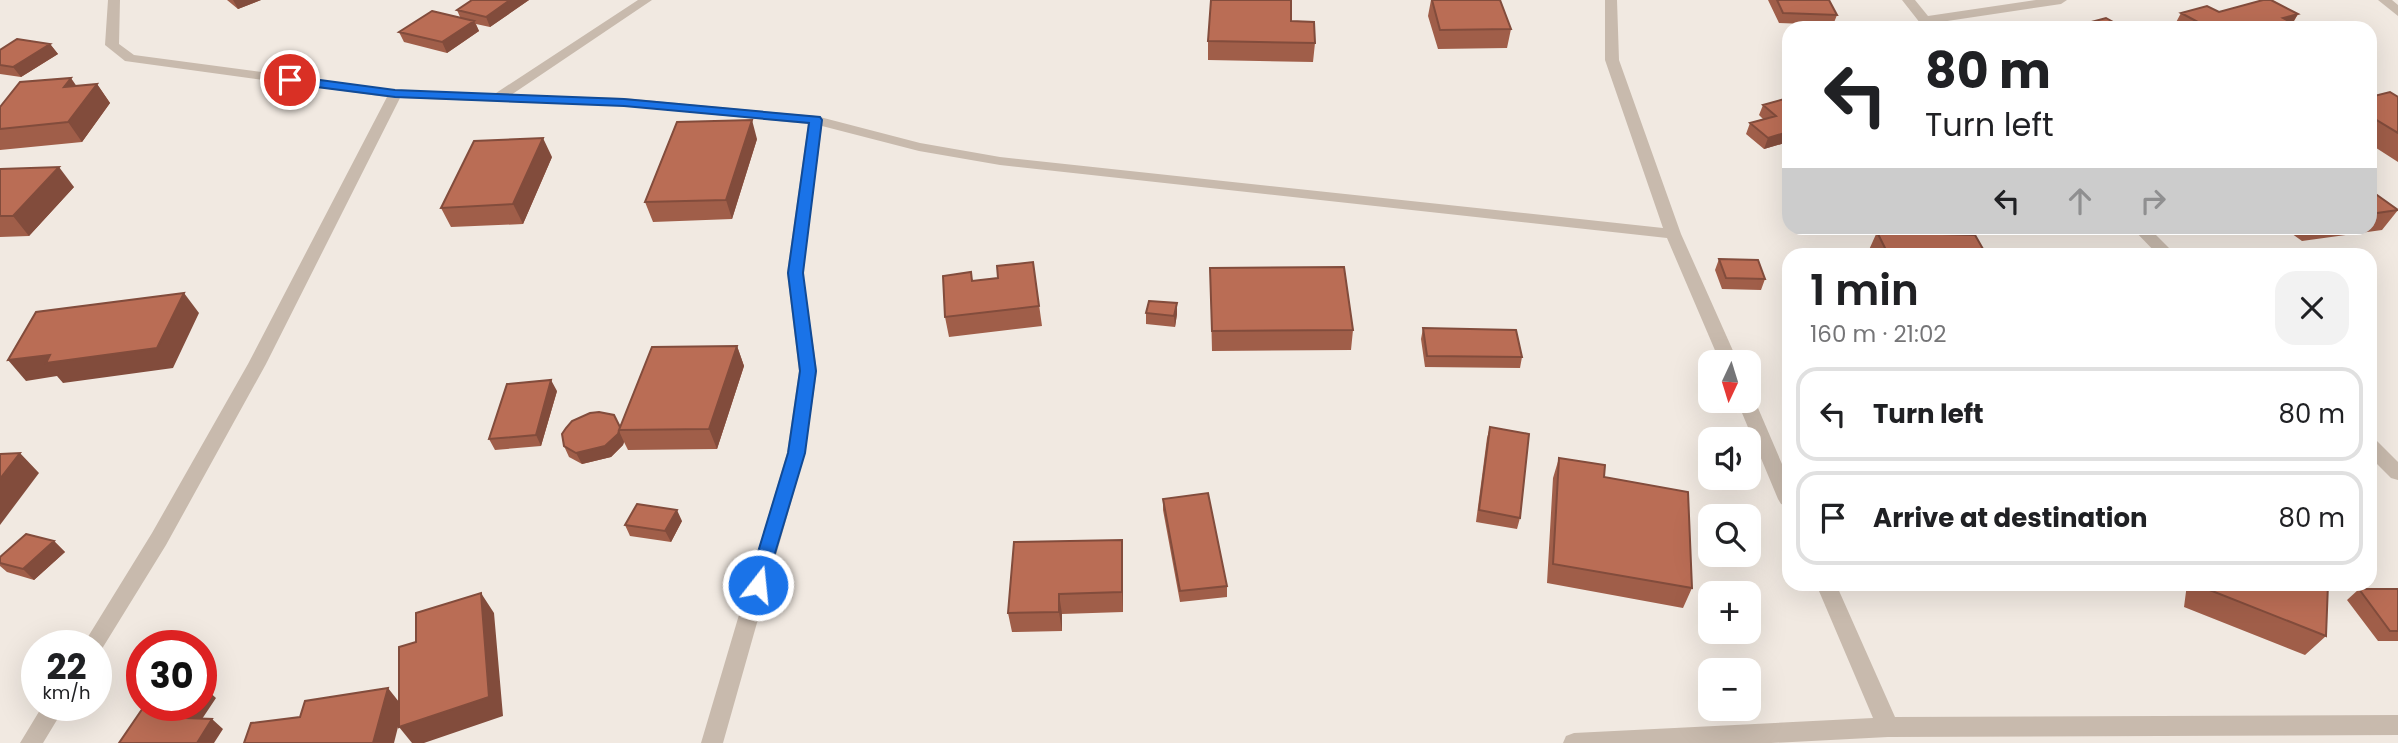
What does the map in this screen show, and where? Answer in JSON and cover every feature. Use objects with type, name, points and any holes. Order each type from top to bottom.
[{"type":"street","points":[[114,0],[112,45],[130,58],[395,94],[624,102],[816,120],[919,147],[1000,162],[1673,234]]},
{"type":"street","points":[[496,99],[646,0]]},
{"type":"street","points":[[1611,0],[1612,60],[1673,234],[1724,350]]},
{"type":"street","points":[[1908,0],[1924,21]]},
{"type":"street","points":[[1948,21],[2061,0]]},
{"type":"street","points":[[2384,0],[2398,12]]},
{"type":"street","points":[[103,630],[159,539],[257,365],[395,94]]},
{"type":"street","points":[[712,743],[796,453],[808,371],[795,273],[816,120]]},
{"type":"street","points":[[2147,235],[2161,248]]},
{"type":"street","points":[[1751,413],[1782,485]]},
{"type":"street","points":[[2377,453],[2398,473]]},
{"type":"street","points":[[1829,591],[1888,727]]},
{"type":"street","points":[[31,743],[45,721]]},
{"type":"street","points":[[1574,743],[1696,740],[1888,727],[2398,725]]},
{"type":"building","points":[[472,0],[510,0],[486,17],[457,10]]},
{"type":"building","points":[[1211,0],[1291,0],[1291,21],[1314,22],[1315,43],[1208,41]]},
{"type":"building","points":[[1432,0],[1500,0],[1511,29],[1440,30]]},
{"type":"building","points":[[1777,0],[1829,0],[1837,15],[1783,13]]},
{"type":"building","points":[[2271,0],[2298,14],[2283,18],[2289,21],[2196,21],[2181,13],[2207,6],[2219,12]]},
{"type":"building","points":[[432,11],[474,21],[442,42],[399,32]]},
{"type":"building","points":[[17,39],[50,44],[13,67],[0,65],[0,50]]},
{"type":"building","points":[[71,78],[64,87],[97,84],[68,122],[0,129],[0,107],[20,82]]},
{"type":"building","points":[[2390,92],[2398,97],[2398,133],[2377,120],[2377,95]]},
{"type":"building","points":[[1782,100],[1782,134],[1768,138],[1750,123],[1776,116],[1763,105]]},
{"type":"building","points":[[752,120],[726,200],[645,202],[677,122]]},
{"type":"building","points":[[543,138],[513,204],[441,208],[474,141]]},
{"type":"building","points":[[59,167],[13,216],[0,216],[0,169]]},
{"type":"building","points":[[2377,195],[2398,210],[2377,213]]},
{"type":"building","points":[[1878,235],[1975,235],[1982,248],[1885,248]]},
{"type":"building","points":[[1719,259],[1758,260],[1765,279],[1726,278]]},
{"type":"building","points":[[1033,262],[1039,306],[945,317],[943,276],[971,272],[972,281],[998,278],[997,266]]},
{"type":"building","points":[[1344,267],[1353,330],[1212,331],[1210,268]]},
{"type":"building","points":[[184,293],[157,348],[46,363],[50,355],[8,360],[36,312]]},
{"type":"building","points":[[1149,301],[1177,303],[1174,316],[1146,313]]},
{"type":"building","points":[[1423,328],[1516,330],[1522,357],[1427,356]]},
{"type":"building","points":[[737,346],[709,429],[619,430],[652,347]]},
{"type":"building","points":[[551,380],[536,435],[489,439],[507,384]]},
{"type":"building","points":[[599,412],[614,415],[620,427],[618,434],[605,446],[576,453],[564,446],[562,434],[572,421]]},
{"type":"building","points":[[1490,427],[1529,434],[1520,518],[1479,510]]},
{"type":"building","points":[[20,453],[0,479],[0,454]]},
{"type":"building","points":[[1559,458],[1605,465],[1604,477],[1688,492],[1692,588],[1553,564]]},
{"type":"building","points":[[1208,493],[1227,586],[1180,591],[1163,499]]},
{"type":"building","points":[[637,504],[677,510],[665,531],[625,525]]},
{"type":"building","points":[[26,534],[54,541],[23,569],[0,563],[0,557]]},
{"type":"building","points":[[1122,540],[1122,592],[1059,594],[1059,612],[1008,613],[1014,542]]},
{"type":"building","points":[[2398,589],[2398,631],[2390,631],[2360,591]]},
{"type":"building","points":[[2212,591],[2328,591],[2326,636]]},
{"type":"building","points":[[481,593],[489,697],[399,727],[399,647],[416,642],[416,613]]},
{"type":"building","points":[[388,688],[373,743],[244,743],[251,723],[300,717],[305,701]]},
{"type":"building","points":[[134,721],[211,721],[197,743],[119,743]]},
{"type":"route","points":[[290,80],[395,94],[624,102],[816,120],[795,273],[808,371],[796,453],[758,585]]}]
